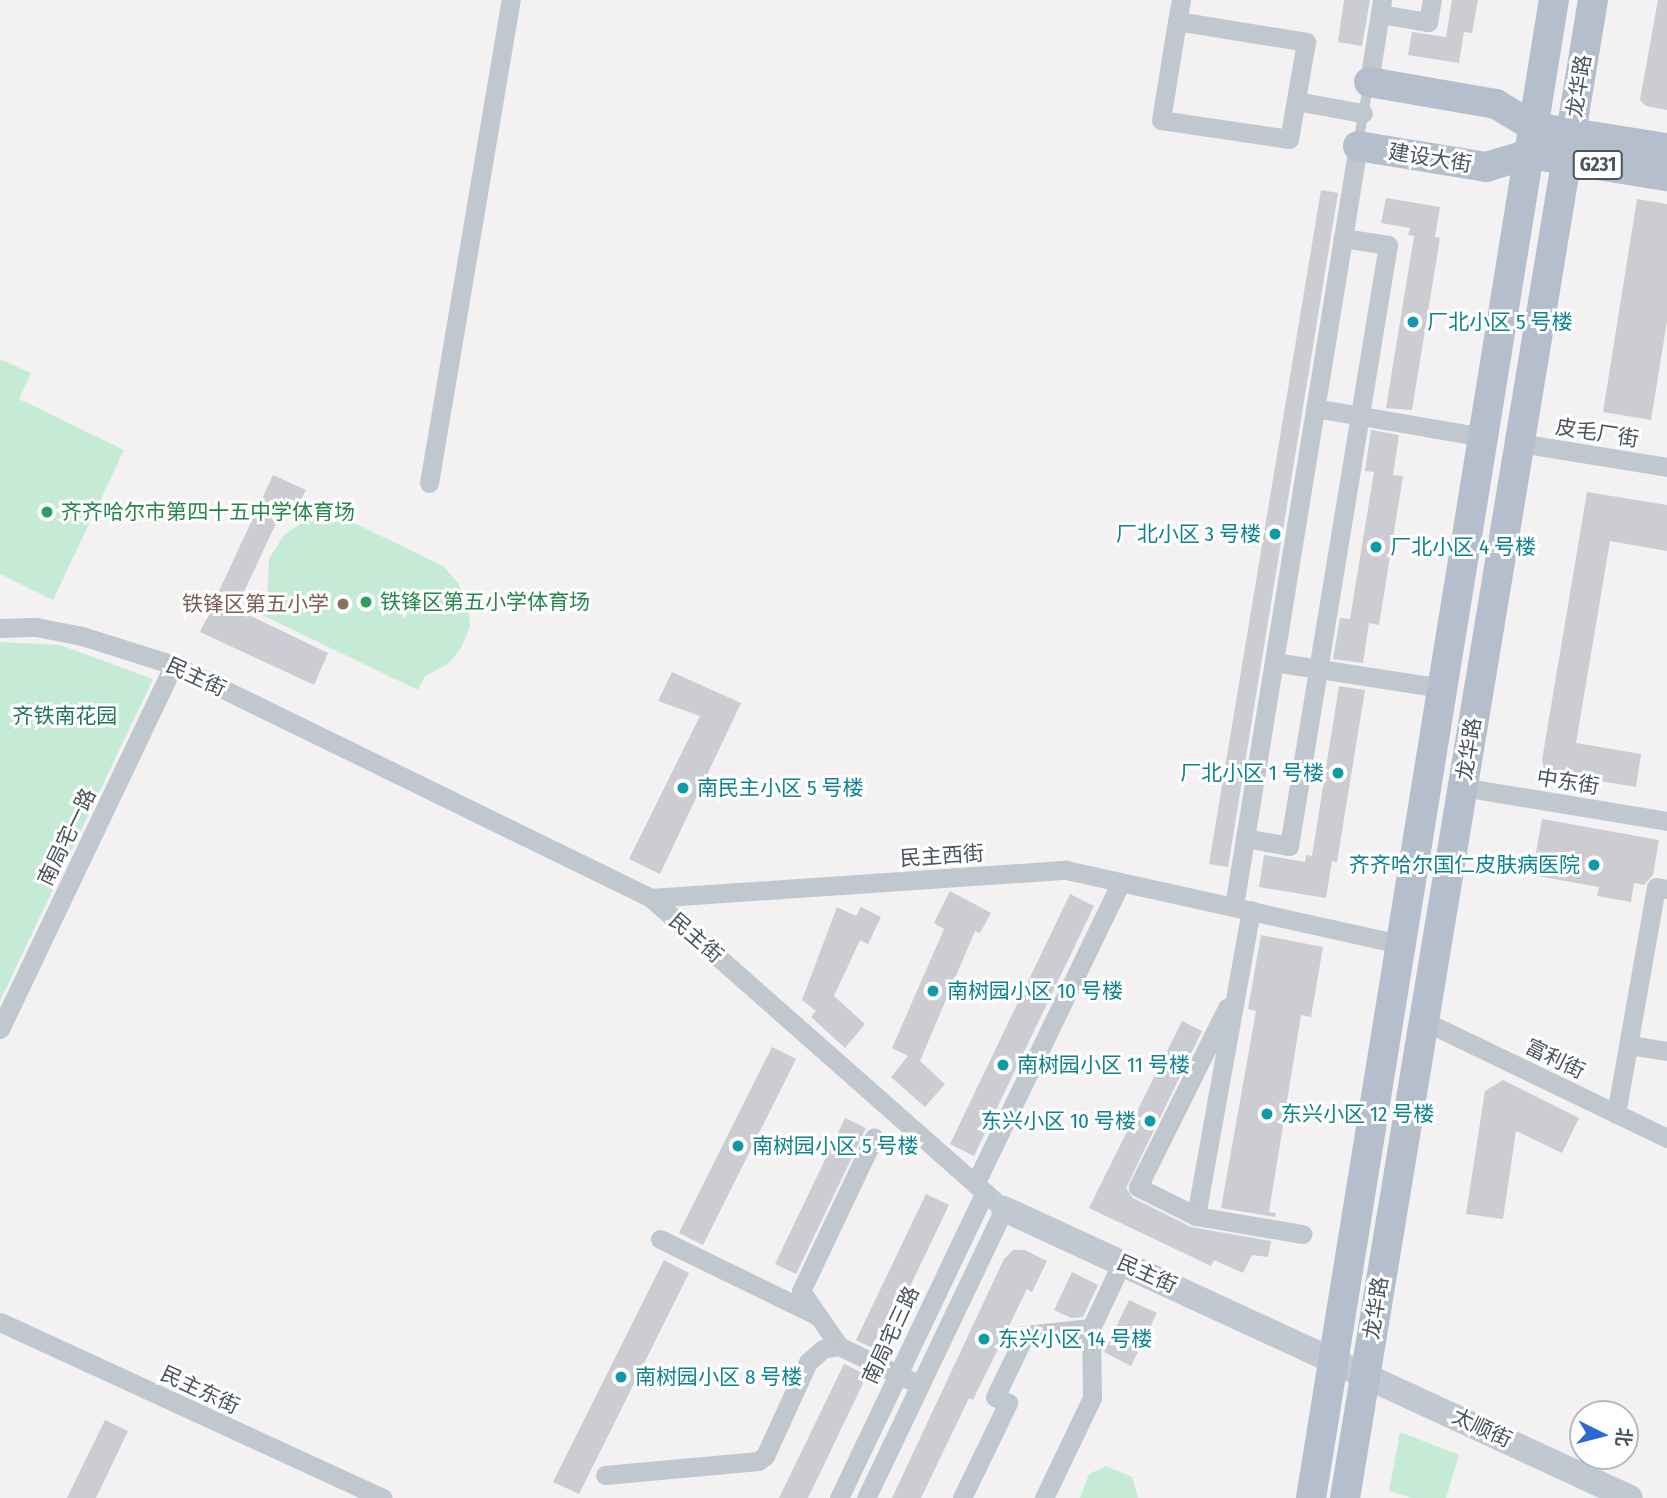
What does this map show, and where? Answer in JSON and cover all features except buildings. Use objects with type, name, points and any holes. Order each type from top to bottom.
[{"type":"main road","name":"龙华路","points":[[1311,1498],[1555,0]]},
{"type":"main road","name":"龙华路","points":[[1345,1498],[1593,0]]},
{"type":"main road","name":"建设大街","points":[[1369,82],[1496,104],[1531,140],[1568,146],[1667,176]]},
{"type":"main road","name":"建设大街","points":[[1358,146],[1486,167],[1531,140]]},
{"type":"main road","name":"建设大街","points":[[1568,146],[1667,148]]},
{"type":"main road","name":"民主街","points":[[988,1195],[1122,1262],[1333,1358]]},
{"type":"main road","name":"太顺街","points":[[1333,1358],[1630,1498]]},
{"type":"street","points":[[429,483],[511,0]]},
{"type":"street","points":[[1177,21],[1306,42],[1289,139],[1161,120],[1177,21],[1181,0]]},
{"type":"street","points":[[1369,82],[1381,7],[1428,22],[1432,0]]},
{"type":"street","points":[[1296,101],[1363,113]]},
{"type":"street","points":[[1196,1216],[1237,989],[1245,838],[1358,146]]},
{"type":"street","points":[[1245,838],[1289,846],[1319,669],[1388,245],[1343,238]]},
{"type":"street","points":[[1315,408],[1483,437]]},
{"type":"street","name":"皮毛厂街","points":[[1519,443],[1667,467]]},
{"type":"street","name":"民主街","points":[[0,628],[36,627],[82,636],[174,666],[651,898],[988,1195]]},
{"type":"street","points":[[1274,662],[1442,688]]},
{"type":"street","name":"南局宅一路","points":[[0,1029],[174,666]]},
{"type":"street","name":"中东街","points":[[1462,787],[1667,821]]},
{"type":"street","name":"民主西街","points":[[651,898],[1066,870],[1400,944]]},
{"type":"street","points":[[866,1498],[920,1385],[988,1195],[1121,882]]},
{"type":"street","points":[[1616,1114],[1656,887],[1667,889]]},
{"type":"street","points":[[1237,989],[1138,1187],[1196,1216],[1302,1234]]},
{"type":"street","name":"富利街","points":[[1424,1021],[1667,1138]]},
{"type":"street","points":[[1629,1045],[1667,1051]]},
{"type":"street","points":[[874,1137],[802,1291],[839,1346],[920,1385]]},
{"type":"street","name":"南局宅三路","points":[[839,1498],[988,1195]]},
{"type":"street","points":[[660,1239],[819,1316]]},
{"type":"street","points":[[1044,1498],[1092,1398],[1091,1328],[1122,1262]]},
{"type":"street","name":"民主东街","points":[[0,1322],[382,1498]]},
{"type":"street","points":[[962,1498],[1007,1403],[995,1397],[1025,1335],[1091,1328]]},
{"type":"street","points":[[606,1475],[758,1461],[765,1456],[808,1362],[823,1349],[839,1346]]},
{"type":"lane","points":[[1358,146],[1369,82]]},
{"type":"green space","name":"齐齐哈尔市第四十五中学体育场","points":[[0,359],[31,373],[19,399],[124,450],[53,600],[0,574]]},
{"type":"green space","name":"铁锋区第五小学体育场","points":[[324,517],[348,520],[443,566],[458,583],[468,605],[470,627],[461,648],[448,664],[425,676],[418,690],[260,614],[267,599],[269,559],[284,535],[304,521]]},
{"type":"green space","name":"齐铁南花园","points":[[0,642],[60,645],[153,679],[0,1001]]},
{"type":"green space","points":[[1400,1432],[1459,1455],[1446,1498],[1413,1498],[1389,1491]]},
{"type":"green space","points":[[1106,1466],[1132,1477],[1138,1498],[1080,1498],[1089,1474]]},
{"type":"place","name":"厂北小区 5 号楼","points":[[1413,322]]},
{"type":"place","name":"齐齐哈尔市第四十五中学体育场","points":[[47,512]]},
{"type":"place","name":"厂北小区 3 号楼","points":[[1275,534]]},
{"type":"place","name":"厂北小区 4 号楼","points":[[1376,547]]},
{"type":"place","name":"铁锋区第五小学体育场","points":[[366,602]]},
{"type":"place","name":"铁锋区第五小学","points":[[343,604]]},
{"type":"place","name":"厂北小区 1 号楼","points":[[1338,773]]},
{"type":"place","name":"南民主小区 5 号楼","points":[[683,788]]},
{"type":"place","name":"齐齐哈尔国仁皮肤病医院","points":[[1594,865]]},
{"type":"place","name":"南树园小区 10 号楼","points":[[933,991]]},
{"type":"place","name":"南树园小区 11 号楼","points":[[1003,1065]]},
{"type":"place","name":"东兴小区 12 号楼","points":[[1267,1114]]},
{"type":"place","name":"东兴小区 10 号楼","points":[[1150,1121]]},
{"type":"place","name":"南树园小区 5 号楼","points":[[738,1146]]},
{"type":"place","name":"东兴小区 14 号楼","points":[[984,1339]]},
{"type":"place","name":"南树园小区 8 号楼","points":[[621,1377]]}]
